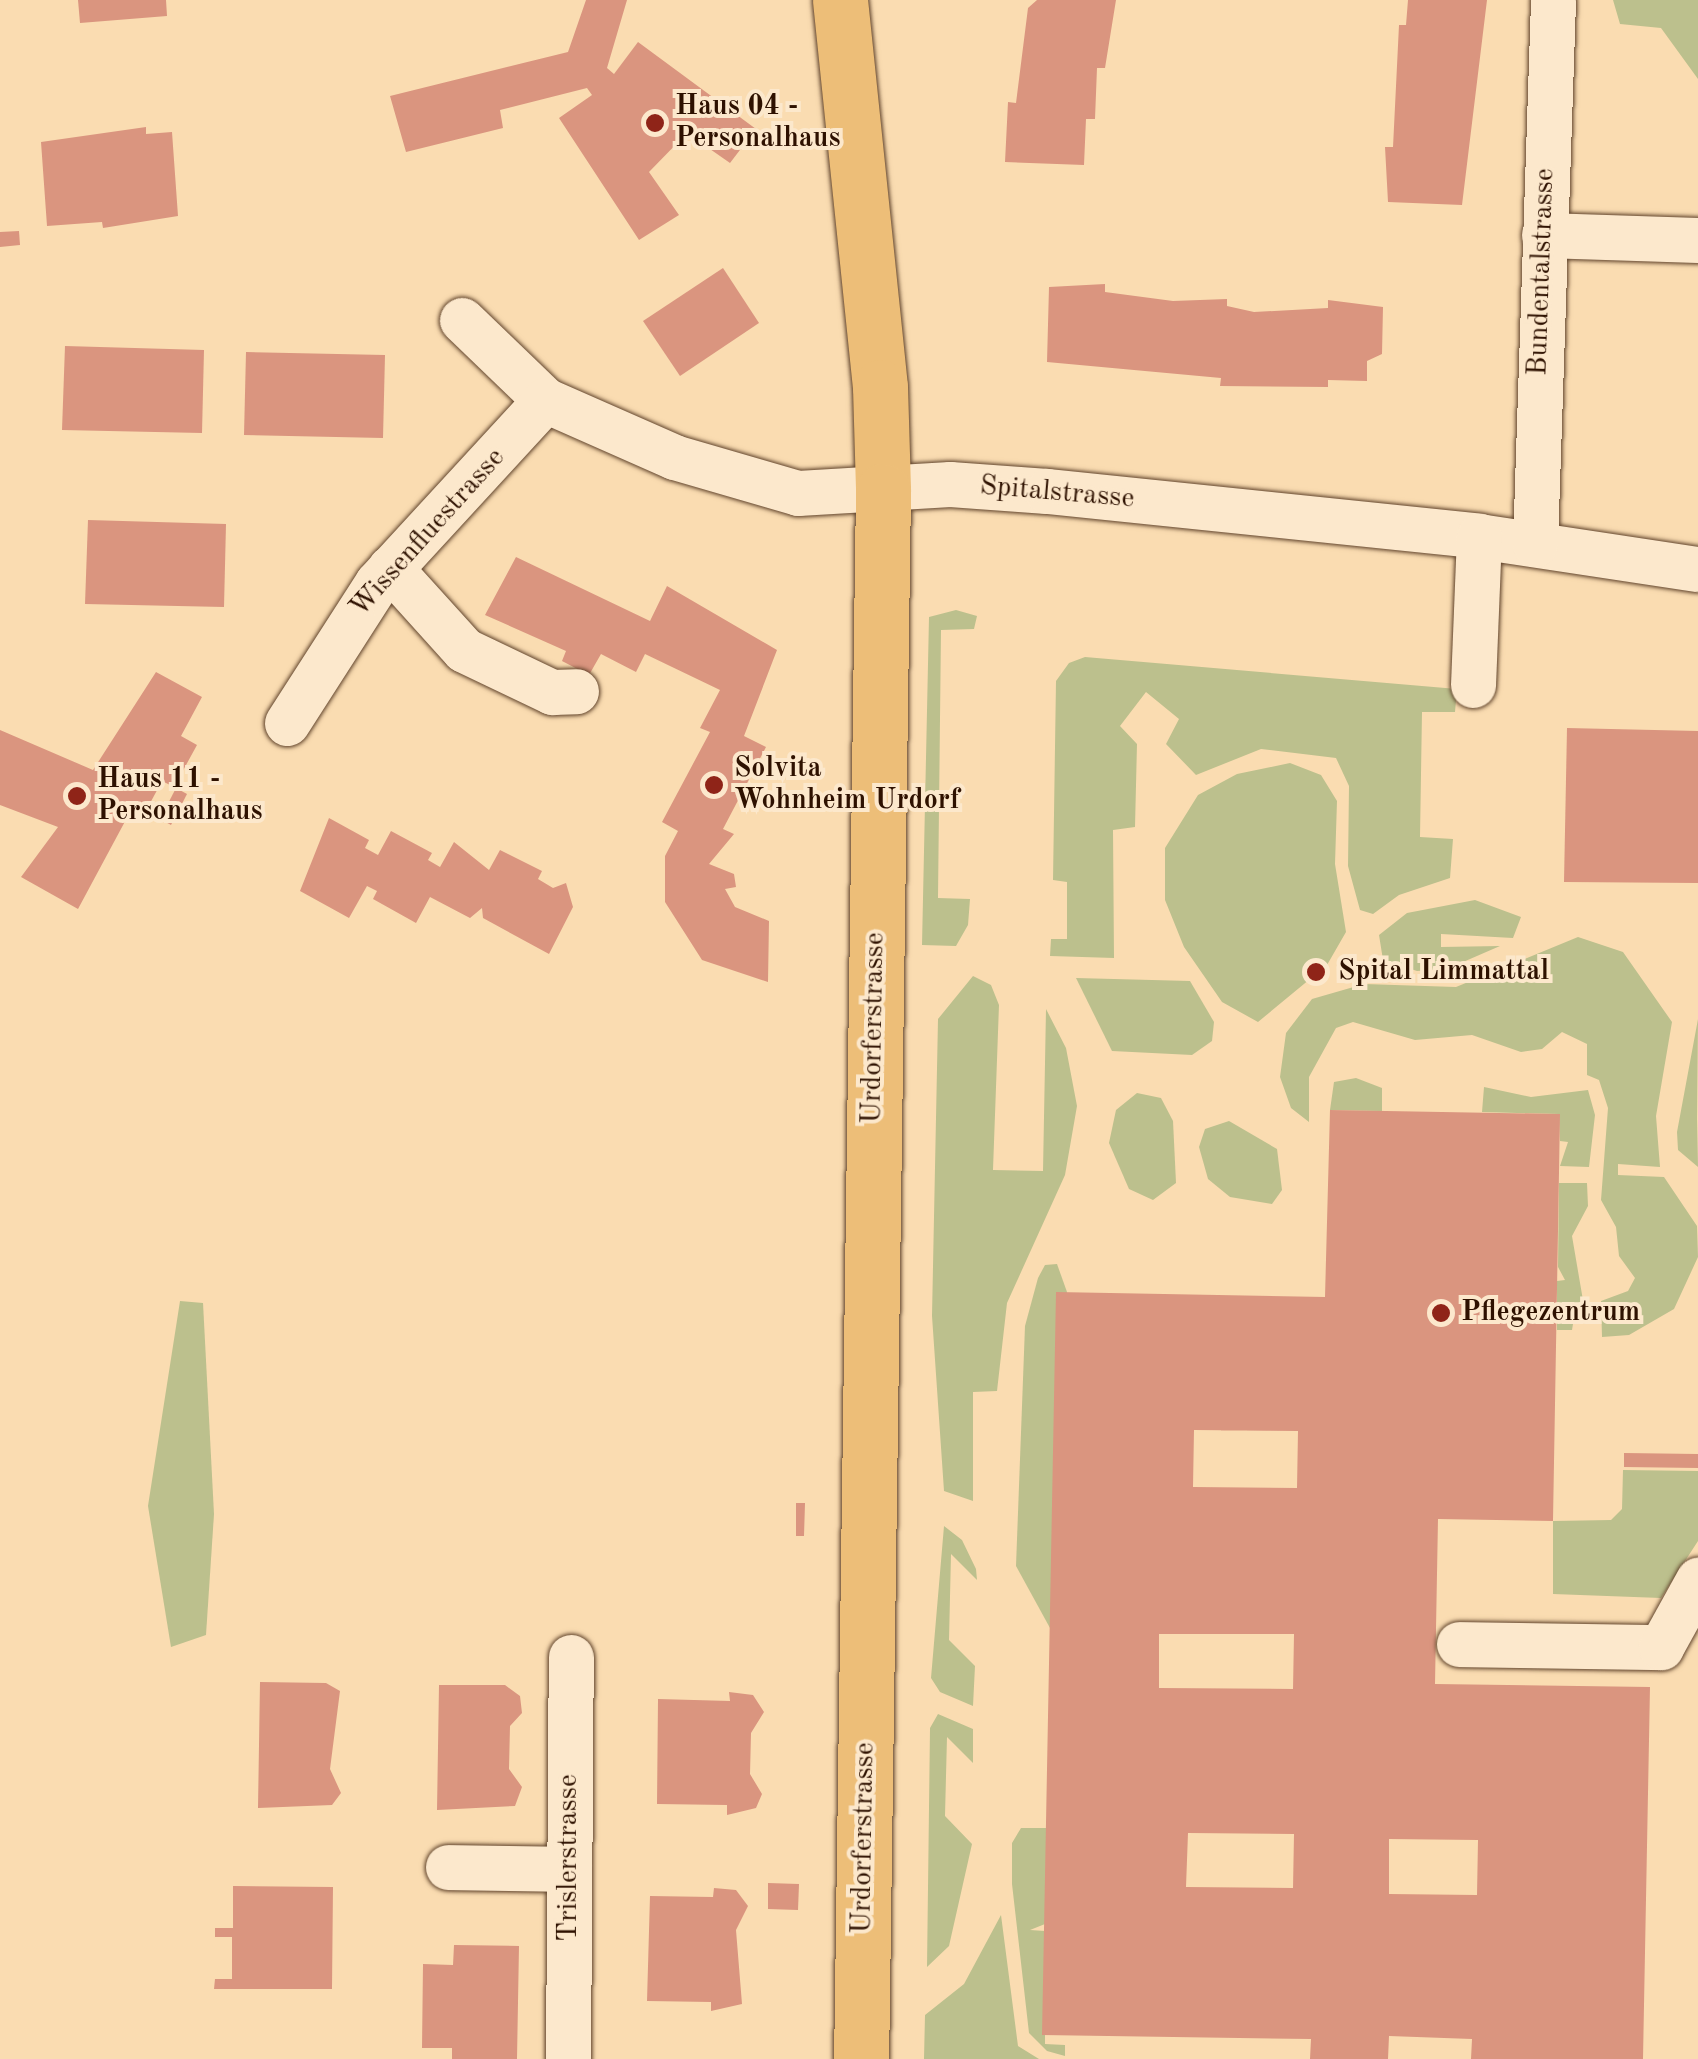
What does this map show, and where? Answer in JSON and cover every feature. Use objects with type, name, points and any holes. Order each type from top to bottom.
[{"type":"main road","name":"Urdorferstrasse","points":[[840,0],[883,491],[861,2059]]},
{"type":"street","name":"Bundentalstrasse","points":[[1535,544],[1552,0]]},
{"type":"street","points":[[1544,235],[1698,240]]},
{"type":"street","name":"Spitalstrasse","points":[[462,320],[545,400],[736,480],[798,493],[883,491],[950,484],[1047,490],[1478,536],[1698,569]]},
{"type":"street","name":"Wissenfluestrasse","points":[[287,723],[390,568],[545,400]]},
{"type":"street","points":[[1472,685],[1478,536]]},
{"type":"street","points":[[390,568],[464,650],[552,692],[576,692]]},
{"type":"street","points":[[1459,1644],[1661,1647],[1698,1580]]},
{"type":"street","name":"Trislerstrasse","points":[[568,2059],[571,1656]]},
{"type":"street","points":[[448,1867],[569,1870]]},
{"type":"green space","points":[[1613,0],[1698,0],[1698,79],[1661,28],[1620,24]]},
{"type":"green space","points":[[956,610],[977,616],[974,629],[941,630],[938,898],[970,899],[968,925],[956,946],[922,945],[929,617]]},
{"type":"green space","points":[[1085,657],[1457,689],[1455,712],[1422,712],[1420,837],[1453,839],[1450,878],[1399,895],[1373,914],[1360,910],[1348,866],[1349,786],[1336,758],[1261,749],[1196,775],[1166,744],[1179,719],[1146,692],[1120,726],[1137,744],[1135,827],[1113,830],[1114,958],[1050,956],[1051,939],[1067,939],[1067,882],[1053,880],[1056,681],[1069,663]]},
{"type":"green space","points":[[1290,763],[1321,775],[1337,801],[1335,864],[1346,932],[1327,965],[1258,1022],[1222,1002],[1184,947],[1165,900],[1165,848],[1198,795],[1237,774]]},
{"type":"green space","points":[[1475,900],[1521,917],[1513,938],[1441,934],[1441,947],[1500,946],[1447,969],[1417,971],[1383,960],[1379,935],[1407,913]]},
{"type":"green space","points":[[1578,937],[1623,952],[1672,1022],[1656,1116],[1660,1167],[1618,1164],[1618,1175],[1664,1177],[1697,1226],[1698,1257],[1674,1309],[1629,1335],[1602,1337],[1601,1301],[1628,1291],[1635,1278],[1619,1256],[1616,1227],[1601,1200],[1608,1108],[1599,1080],[1587,1075],[1587,1044],[1562,1032],[1542,1049],[1521,1052],[1472,1035],[1415,1040],[1353,1022],[1336,1028],[1309,1077],[1309,1122],[1291,1108],[1280,1077],[1286,1033],[1312,999],[1364,984],[1456,987]]},
{"type":"green space","points":[[973,976],[991,985],[999,1005],[993,1170],[1043,1171],[1046,1009],[1066,1048],[1077,1106],[1065,1175],[1007,1303],[997,1391],[973,1392],[973,1501],[944,1491],[932,1316],[938,1019]]},
{"type":"green space","points":[[1076,978],[1190,981],[1214,1022],[1212,1041],[1192,1055],[1112,1051]]},
{"type":"green space","points":[[1698,1019],[1698,1167],[1678,1150],[1677,1132]]},
{"type":"green space","points":[[1356,1078],[1382,1088],[1382,1111],[1330,1110],[1334,1082]]},
{"type":"green space","points":[[1484,1087],[1531,1097],[1588,1090],[1595,1115],[1589,1167],[1560,1166],[1568,1142],[1560,1141],[1559,1114],[1482,1112]]},
{"type":"green space","points":[[1137,1093],[1161,1098],[1173,1121],[1176,1183],[1153,1200],[1129,1189],[1109,1143],[1116,1110]]},
{"type":"green space","points":[[1229,1121],[1277,1149],[1282,1190],[1272,1204],[1230,1197],[1208,1179],[1199,1147],[1205,1129]]},
{"type":"green space","points":[[1559,1183],[1587,1183],[1588,1206],[1572,1236],[1585,1312],[1575,1312],[1572,1330],[1557,1330],[1557,1281],[1565,1280],[1558,1267]]},
{"type":"green space","points":[[1057,1264],[1067,1292],[1050,1628],[1016,1566],[1025,1326],[1038,1278],[1045,1265]]},
{"type":"green space","points":[[180,1301],[203,1303],[214,1514],[206,1635],[171,1647],[148,1506]]},
{"type":"green space","points":[[1623,1470],[1698,1471],[1698,1541],[1661,1598],[1553,1594],[1553,1521],[1611,1520],[1622,1509]]},
{"type":"green space","points":[[944,1526],[962,1540],[976,1569],[977,1580],[951,1554],[949,1640],[975,1666],[973,1706],[940,1692],[931,1678]]},
{"type":"green space","points":[[938,1714],[973,1729],[973,1763],[947,1737],[945,1816],[972,1844],[949,1946],[927,1967],[930,1728]]},
{"type":"green space","points":[[1021,1828],[1047,1828],[1045,1924],[1030,1930],[1045,1931],[1045,2044],[1065,2045],[1065,2056],[1047,2051],[1029,2033],[1012,1884],[1012,1843]]},
{"type":"green space","points":[[1001,1915],[1018,2046],[1039,2059],[924,2059],[925,2015],[964,1984]]},
{"type":"building","points":[[78,0],[166,0],[167,16],[80,23]]},
{"type":"building","name":"Haus 04 - Personalhaus","points":[[586,0],[627,0],[607,68],[614,74],[638,42],[756,129],[730,163],[687,133],[649,172],[679,215],[639,240],[559,118],[592,95],[587,88],[500,110],[503,128],[406,152],[390,96],[568,52]]},
{"type":"building","points":[[1037,0],[1116,0],[1105,68],[1097,68],[1095,119],[1086,119],[1084,165],[1005,162],[1008,102],[1016,103],[1028,8]]},
{"type":"building","points":[[1408,0],[1487,0],[1462,205],[1388,202],[1385,147],[1393,147],[1399,25],[1406,25]]},
{"type":"building","points":[[146,127],[146,134],[172,132],[178,216],[103,228],[102,222],[47,226],[41,142]]},
{"type":"building","points":[[19,231],[20,245],[0,247],[0,232]]},
{"type":"building","points":[[723,268],[759,323],[680,376],[643,321]]},
{"type":"building","points":[[1105,284],[1105,292],[1173,301],[1227,299],[1227,306],[1254,312],[1328,308],[1328,300],[1383,307],[1382,354],[1367,361],[1367,381],[1328,380],[1328,387],[1220,386],[1221,378],[1047,362],[1049,287]]},
{"type":"building","points":[[65,346],[204,350],[202,433],[62,430]]},
{"type":"building","points":[[246,352],[385,355],[383,438],[244,435]]},
{"type":"building","points":[[88,520],[226,524],[224,607],[85,604]]},
{"type":"building","name":"Solvita Wohnheim Urdorf","points":[[516,557],[650,621],[667,586],[777,650],[744,736],[766,747],[723,829],[734,834],[709,864],[734,874],[736,887],[725,889],[735,907],[769,921],[768,982],[702,960],[665,902],[665,856],[678,831],[662,822],[710,732],[700,728],[720,690],[645,654],[636,672],[601,654],[589,675],[562,661],[566,651],[485,615]]},
{"type":"building","name":"Haus 11 - Personalhaus","points":[[156,672],[202,697],[181,736],[197,745],[174,787],[162,781],[141,820],[129,814],[78,909],[21,877],[58,827],[0,805],[0,730],[93,770]]},
{"type":"building","points":[[1567,728],[1698,731],[1698,883],[1564,882]]},
{"type":"building","points":[[176,788],[187,794],[171,825],[160,819]]},
{"type":"building","points":[[329,818],[369,840],[365,848],[378,855],[391,831],[432,853],[428,860],[440,867],[454,842],[489,870],[500,850],[542,871],[538,879],[553,888],[566,883],[573,907],[549,954],[483,918],[482,908],[470,918],[430,897],[416,923],[373,899],[377,891],[367,886],[349,918],[300,891]]},
{"type":"building","points":[[1330,1110],[1560,1114],[1553,1521],[1438,1519],[1435,1684],[1650,1687],[1643,2059],[1471,2059],[1472,2039],[1389,2036],[1388,2059],[1310,2059],[1311,2039],[1042,2035],[1056,1292],[1325,1297]],"holes":[[[1194,1430],[1298,1431],[1297,1488],[1193,1487]],[[1159,1634],[1294,1634],[1293,1689],[1159,1688]],[[1188,1833],[1294,1834],[1293,1888],[1186,1887]],[[1389,1839],[1478,1840],[1477,1895],[1389,1894]]]},
{"type":"building","points":[[1624,1453],[1698,1454],[1698,1468],[1624,1467]]},
{"type":"building","points":[[796,1503],[805,1503],[804,1536],[796,1536]]},
{"type":"building","points":[[260,1682],[326,1683],[340,1691],[330,1769],[341,1793],[332,1805],[258,1808]]},
{"type":"building","points":[[439,1685],[505,1685],[520,1696],[522,1713],[510,1726],[509,1769],[522,1787],[515,1806],[437,1810]]},
{"type":"building","points":[[729,1692],[753,1695],[764,1712],[751,1733],[750,1774],[762,1794],[756,1808],[727,1815],[727,1805],[657,1804],[658,1699],[730,1701]]},
{"type":"building","points":[[768,1883],[799,1884],[798,1910],[768,1909]]},
{"type":"building","points":[[233,1886],[333,1887],[332,1989],[214,1989],[215,1979],[232,1979],[232,1937],[215,1937],[215,1928],[233,1928]]},
{"type":"building","points":[[714,1888],[736,1890],[748,1906],[736,1930],[742,2004],[711,2011],[711,2002],[647,2001],[650,1896],[713,1897]]},
{"type":"building","points":[[454,1945],[519,1946],[517,2059],[452,2059],[452,2048],[422,2048],[423,1964],[453,1965]]},
{"type":"place","name":"Haus 04 - Personalhaus","points":[[655,123]]},
{"type":"place","name":"Solvita Wohnheim Urdorf","points":[[714,785]]},
{"type":"place","name":"Haus 11 - Personalhaus","points":[[77,796]]},
{"type":"place","name":"Spital Limmattal","points":[[1316,972]]},
{"type":"place","name":"Pflegezentrum","points":[[1441,1313]]}]
